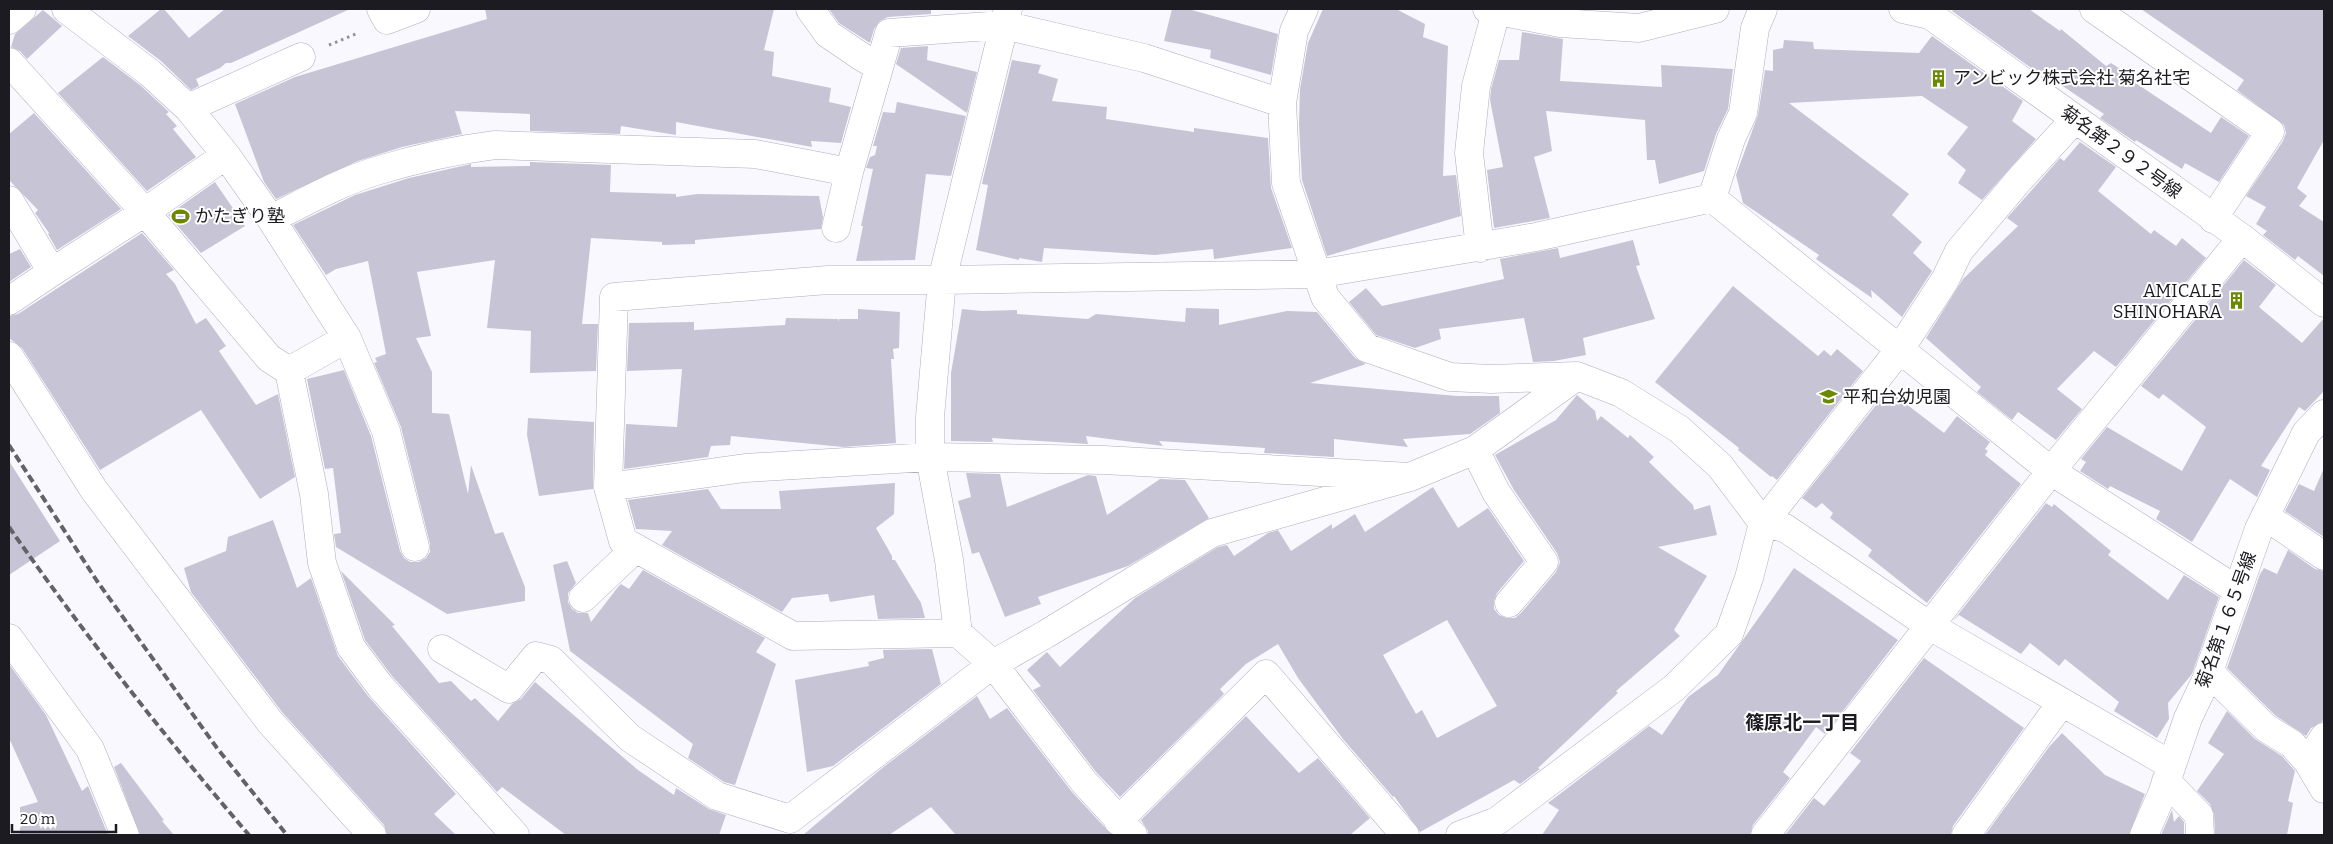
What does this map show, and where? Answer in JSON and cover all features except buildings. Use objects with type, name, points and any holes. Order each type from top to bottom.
[{"type":"street","points":[[9,20],[22,9]]},
{"type":"street","points":[[66,9],[150,73],[188,108],[226,155],[272,219],[347,338],[386,432],[415,547]]},
{"type":"street","points":[[384,14],[416,9]]},
{"type":"street","points":[[810,9],[828,34],[878,66]]},
{"type":"street","points":[[1304,9],[1294,31],[1282,103],[1286,183],[1325,297],[1367,348],[1450,377],[1492,379],[1577,376],[1621,393],[1679,429],[1720,466],[1763,523],[1785,528],[1930,626],[2062,702],[2168,773],[2199,815],[2200,835]]},
{"type":"street","points":[[1480,248],[1469,153],[1476,86],[1492,10],[1560,23],[1638,28],[1715,9]]},
{"type":"street","points":[[1712,198],[1731,139],[1743,113],[1755,28],[1763,9]]},
{"type":"street","name":"菊名第２９２号線","points":[[1909,9],[1930,15],[2242,238],[2324,303]]},
{"type":"street","points":[[2094,9],[2270,132],[2213,219]]},
{"type":"street","points":[[1006,17],[942,280],[930,417],[930,457],[949,560],[958,633],[993,664],[1084,782],[1125,828],[1266,674],[1404,835]]},
{"type":"street","points":[[836,228],[849,172],[889,32],[1006,17],[1144,58],[1282,103]]},
{"type":"street","points":[[188,108],[301,57]]},
{"type":"street","points":[[9,62],[145,212],[269,358],[289,371],[314,494],[322,563],[352,647],[380,686],[515,835]]},
{"type":"street","points":[[1460,835],[1497,821],[1674,688],[1729,634],[1749,578],[1763,523],[1900,349],[1945,280],[1959,251],[2019,180],[2075,119]]},
{"type":"street","points":[[272,219],[327,191],[374,171],[456,150],[495,145],[755,154],[849,172]]},
{"type":"street","points":[[9,301],[145,212],[226,155]]},
{"type":"street","points":[[958,633],[793,636],[623,541],[608,487],[614,297],[829,274],[942,280],[1317,274],[1480,248],[1712,198]]},
{"type":"street","points":[[1712,198],[2052,471],[2237,590]]},
{"type":"street","points":[[9,200],[52,272]]},
{"type":"street","points":[[1765,835],[2052,471],[2242,238]]},
{"type":"street","points":[[289,371],[347,338]]},
{"type":"street","points":[[9,356],[94,490],[112,514],[270,722],[372,835]]},
{"type":"street","points":[[442,649],[509,688],[536,656],[551,660],[630,738],[717,796],[792,827],[993,664],[1212,533],[1410,477],[1475,450],[1577,376]]},
{"type":"street","name":"菊名第１６５号線","points":[[2144,835],[2188,718],[2208,672],[2265,516],[2306,433],[2324,414]]},
{"type":"street","points":[[1475,450],[1496,492],[1544,562],[1509,603]]},
{"type":"street","points":[[608,487],[745,468],[930,457],[1104,460],[1410,477]]},
{"type":"street","points":[[2265,516],[2324,556]]},
{"type":"street","points":[[583,598],[636,548]]},
{"type":"street","points":[[9,638],[90,749],[125,835]]},
{"type":"street","points":[[2208,672],[2266,728],[2292,744],[2308,762],[2324,789]]},
{"type":"street","points":[[1966,835],[2062,702]]},
{"type":"street","points":[[2308,762],[2324,737]]},
{"type":"path","points":[[301,57],[384,14]]},
{"type":"railway","points":[[9,445],[97,581],[217,748],[287,835]]},
{"type":"railway","points":[[9,527],[125,684],[249,835]]},
{"type":"place","name":"アンビック株式会社 菊名社宅","points":[[1939,78]]},
{"type":"place","name":"かたぎり塾","points":[[181,216]]},
{"type":"place","name":"AMICALE SHINOHARA","points":[[2236,301]]},
{"type":"place","name":"平和台幼児園","points":[[1829,397]]},
{"type":"district","name":"篠原北一丁目","points":[[1802,722]]}]
